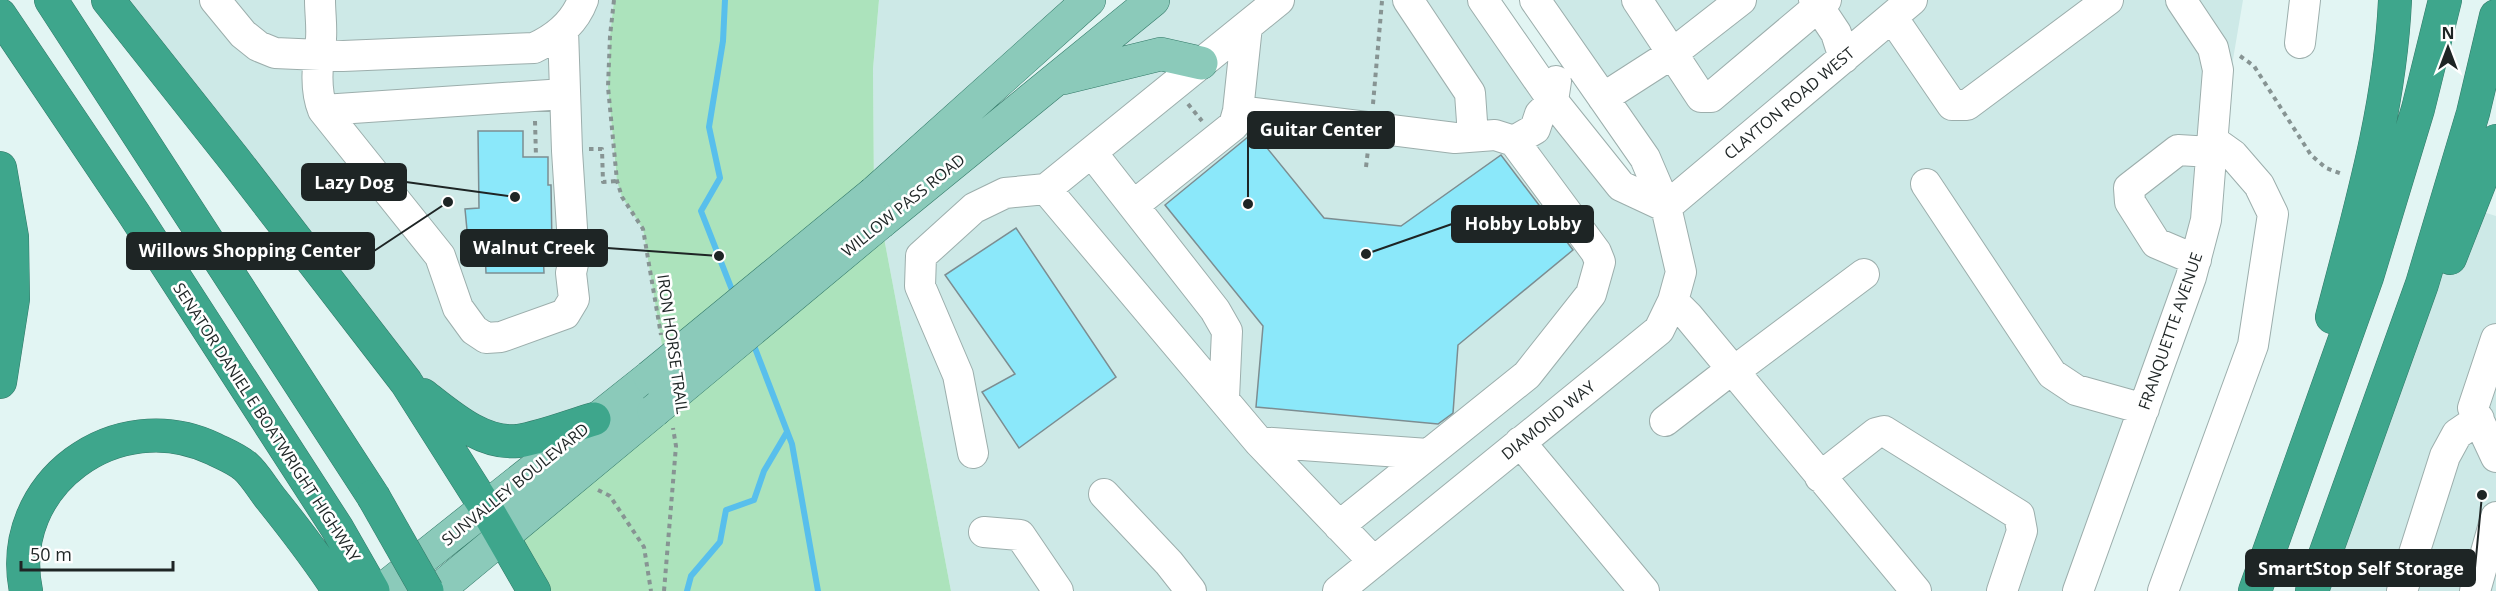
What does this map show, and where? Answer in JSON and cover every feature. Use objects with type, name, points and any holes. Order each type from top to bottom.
[{"type":"highway","points":[[51,0],[373,496],[427,591]]},
{"type":"highway","points":[[108,0],[406,382],[486,508],[534,591]]},
{"type":"highway","points":[[2273,540],[2367,181],[2384,107],[2394,34],[2395,0]]},
{"type":"highway","points":[[2255,591],[2367,277],[2418,109],[2445,0]]},
{"type":"highway","name":"SENATOR DANIEL E BOATWRIGHT HIGHWAY","points":[[0,15],[134,214],[337,528],[373,591]]},
{"type":"highway","points":[[2312,591],[2422,284],[2473,113],[2496,16]]},
{"type":"highway","points":[[2325,555],[2496,141]]},
{"type":"highway","points":[[0,168],[12,237],[13,289],[0,382]]},
{"type":"highway","points":[[406,382],[451,417],[487,438],[516,441],[594,419]]},
{"type":"highway","points":[[26,591],[23,577],[25,539],[38,505],[56,479],[97,448],[143,436],[163,435],[202,443],[246,467],[310,547],[339,591]]},
{"type":"main road","name":"WILLOW PASS ROAD","points":[[663,416],[1089,0]]},
{"type":"main road","name":"WILLOW PASS ROAD","points":[[650,376],[878,207],[1055,80],[1153,0]]},
{"type":"main road","points":[[1055,80],[1161,54],[1201,63]]},
{"type":"main road","name":"SUNVALLEY BOULEVARD","points":[[381,591],[650,376]]},
{"type":"main road","name":"SUNVALLEY BOULEVARD","points":[[436,591],[574,477],[663,416]]},
{"type":"street","points":[[320,0],[321,37],[318,56],[320,101],[323,110],[440,256],[464,320],[486,338],[501,337],[566,314],[574,299],[571,273],[574,259],[564,94],[563,30]]},
{"type":"street","points":[[222,9],[243,34],[258,46],[275,53],[318,56],[534,48],[563,30],[576,15],[583,0]]},
{"type":"street","points":[[973,453],[958,375],[920,286],[921,256],[974,208],[1005,193],[1046,189],[1279,0]]},
{"type":"street","points":[[1339,526],[1527,375],[1591,294],[1600,262],[1596,252],[1494,137],[1470,93],[1408,0]]},
{"type":"street","points":[[1483,0],[1547,107],[1621,186],[1666,207]]},
{"type":"street","name":"DIAMOND WAY","points":[[1338,591],[1659,330],[1673,301],[1681,272],[1666,207],[1645,158],[1535,0]]},
{"type":"street","points":[[1637,0],[1701,97],[1711,97],[1820,2],[1836,33],[1844,58]]},
{"type":"street","points":[[1603,98],[1672,53],[1741,0]]},
{"type":"street","points":[[1902,8],[1952,105],[1967,105],[2108,0]]},
{"type":"street","name":"FRANQUETTE AVENUE","points":[[2078,591],[2196,260],[2206,220],[2218,70],[2212,48],[2181,0]]},
{"type":"street","points":[[2300,43],[2305,0]]},
{"type":"street","name":"CLAYTON ROAD WEST","points":[[1666,207],[1902,8]]},
{"type":"street","points":[[1134,206],[1234,125],[1238,111],[1247,26]]},
{"type":"street","points":[[1238,111],[1455,138],[1494,137],[1535,129],[1547,107],[1558,68],[1557,33]]},
{"type":"street","points":[[469,51],[472,100]]},
{"type":"street","points":[[323,110],[564,94]]},
{"type":"street","points":[[2163,591],[2253,345],[2273,214],[2259,185],[2233,154],[2212,146],[2178,150],[2130,188],[2130,202],[2156,243],[2196,260]]},
{"type":"street","points":[[1092,153],[1215,310],[1227,331],[1224,398]]},
{"type":"street","points":[[1926,184],[2052,374],[2076,390],[2144,409]]},
{"type":"street","points":[[1046,189],[1259,442],[1374,562]]},
{"type":"street","points":[[1665,421],[1864,274]]},
{"type":"street","points":[[1673,301],[1688,316],[1916,591]]},
{"type":"street","points":[[2496,339],[2474,408],[2496,457]]},
{"type":"street","points":[[1533,367],[1567,405]]},
{"type":"street","points":[[2402,591],[2445,456],[2457,434],[2479,419]]},
{"type":"street","points":[[1821,477],[1875,433],[1884,431],[2019,515],[2022,531],[2002,591]]},
{"type":"street","points":[[1259,442],[1428,454]]},
{"type":"street","points":[[1520,442],[1644,591]]},
{"type":"street","points":[[1104,494],[1191,591]]},
{"type":"street","points":[[2475,591],[2496,517]]},
{"type":"street","points":[[984,532],[1020,535],[1058,591]]},
{"type":"path","name":"IRON HORSE TRAIL","points":[[614,0],[608,87],[616,181],[622,197],[643,230],[662,340]]},
{"type":"path","points":[[1366,167],[1383,0]]},
{"type":"path","points":[[2216,57],[2241,56],[2254,66],[2311,154],[2326,168],[2346,175]]},
{"type":"path","points":[[535,120],[536,157]]},
{"type":"path","name":"IRON HORSE TRAIL","points":[[663,416],[676,446],[664,591]]},
{"type":"path","points":[[574,477],[610,496],[633,530],[644,547],[651,591]]},
{"type":"shaded area","points":[[108,0],[614,0],[608,87],[616,174],[643,229],[665,364],[594,419],[516,441],[451,417]]},
{"type":"shaded area","points":[[879,0],[1089,0],[874,193],[873,69]]},
{"type":"shaded area","points":[[1153,0],[1483,0],[1621,186],[1665,206],[1535,0],[2243,0],[2206,220],[2078,591],[951,591],[881,222]]},
{"type":"shaded area","points":[[2480,211],[2496,216],[2496,591],[2312,591],[2443,273]]},
{"type":"green space","points":[[614,0],[879,0],[873,69],[874,193],[665,364],[643,229],[622,197],[617,181],[608,87]]},
{"type":"green space","points":[[881,222],[951,591],[534,591],[503,536]]},
{"type":"building","points":[[478,131],[523,131],[523,157],[548,157],[552,249],[543,250],[544,273],[486,273],[485,251],[469,251],[465,209],[479,208]]},
{"type":"building","points":[[1254,132],[1324,218],[1401,226],[1501,155],[1573,250],[1458,345],[1453,413],[1438,424],[1256,407],[1263,326],[1165,205]]},
{"type":"building","points":[[1016,228],[1116,377],[1019,448],[982,392],[1015,374],[945,275]]},
{"type":"waterway","points":[[725,0],[723,41],[709,127],[720,178],[701,211],[734,295]]},
{"type":"waterway","points":[[753,343],[792,444],[818,591]]},
{"type":"waterway","points":[[687,591],[691,576],[720,542],[726,510],[754,500],[764,471],[787,432]]},
{"type":"place","name":"Lazy Dog","points":[[515,197]]},
{"type":"place","name":"Willows Shopping Center","points":[[448,202]]},
{"type":"place","name":"Guitar Center","points":[[1248,204]]},
{"type":"place","name":"Hobby Lobby","points":[[1366,254]]},
{"type":"place","name":"Walnut Creek","points":[[719,256]]},
{"type":"place","name":"SmartStop Self Storage","points":[[2482,495]]}]
